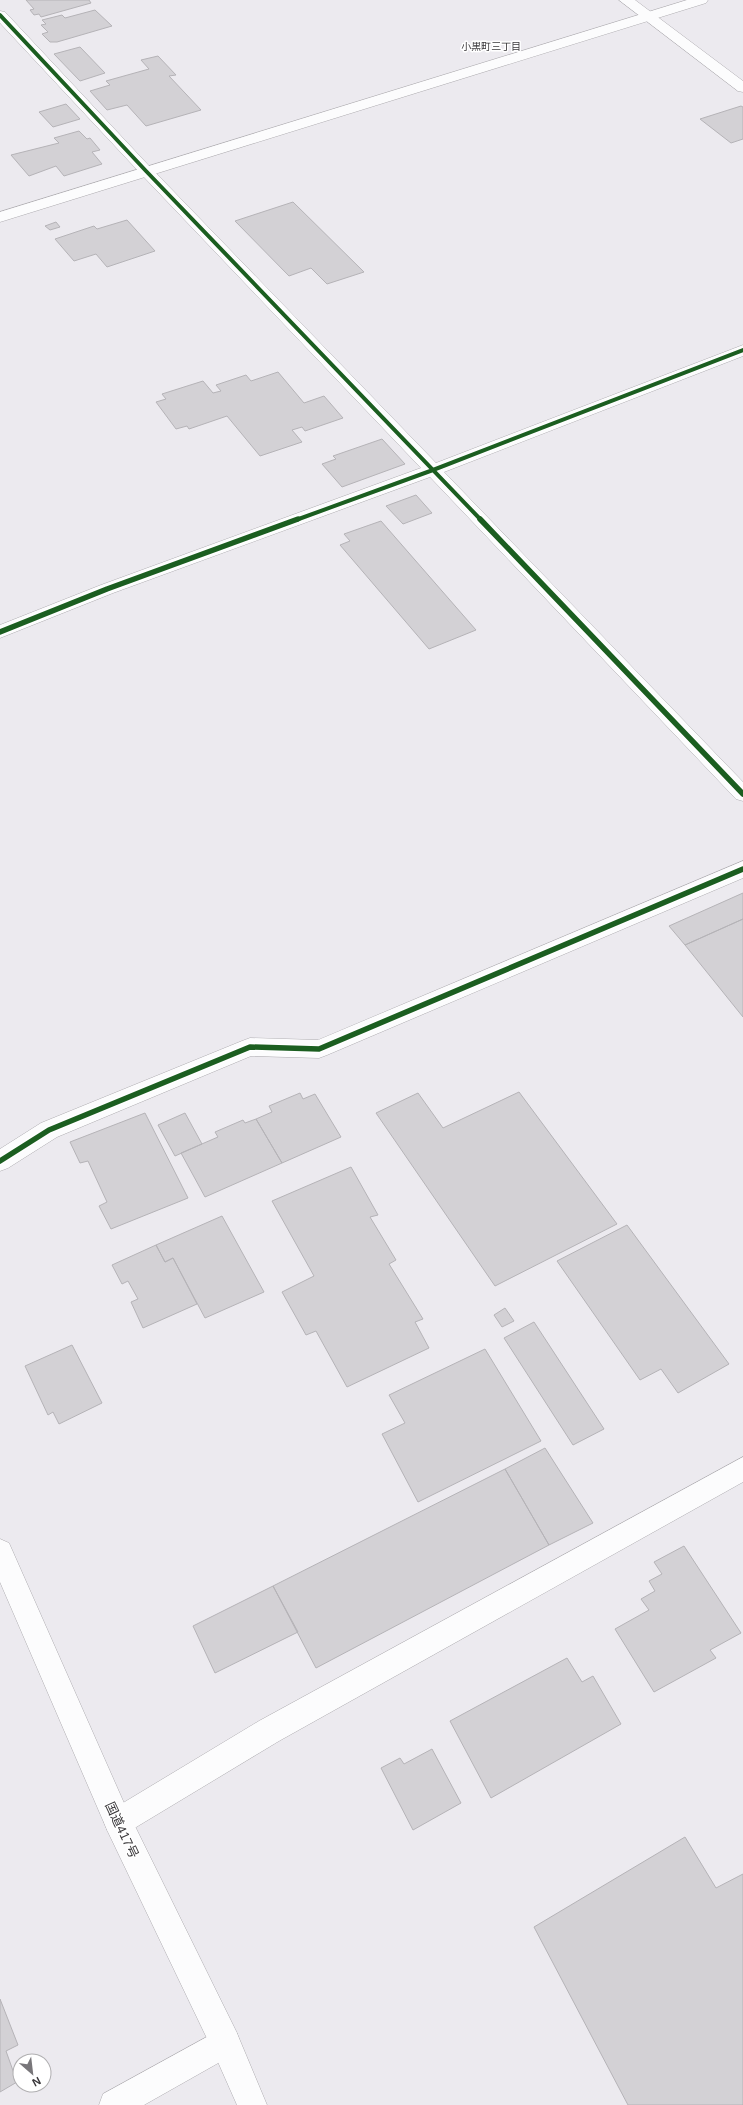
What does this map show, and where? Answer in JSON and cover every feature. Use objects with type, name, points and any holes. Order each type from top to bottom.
[{"type":"main road","points":[[626,0],[743,88]]},
{"type":"main road","points":[[0,217],[646,16],[702,0]]},
{"type":"main road","points":[[0,15],[146,171],[743,794]]},
{"type":"main road","points":[[0,632],[107,589],[433,470],[743,350]]},
{"type":"main road","points":[[0,1160],[49,1130],[250,1047],[319,1049],[743,869]]},
{"type":"main road","points":[[118,1822],[269,1731],[743,1469]]},
{"type":"main road","name":"国道417号","points":[[0,1552],[118,1822],[225,2042],[252,2105]]},
{"type":"main road","points":[[114,2105],[225,2042]]},
{"type":"building","points":[[26,0],[89,0],[91,3],[41,17],[39,14],[34,15],[30,10],[34,9]]},
{"type":"building","points":[[95,10],[112,26],[57,42],[50,42],[42,34],[48,32],[41,25],[46,24],[42,20],[62,15],[65,18]]},
{"type":"building","points":[[80,47],[105,73],[80,81],[54,54]]},
{"type":"building","points":[[158,56],[176,75],[169,76],[201,110],[146,126],[127,105],[107,110],[90,91],[110,85],[106,81],[149,69],[141,60]]},
{"type":"building","points":[[66,104],[80,119],[53,127],[39,112]]},
{"type":"building","points":[[741,106],[743,107],[743,139],[731,143],[700,119]]},
{"type":"building","points":[[79,131],[87,139],[90,138],[100,150],[92,152],[102,164],[64,176],[56,166],[29,176],[11,155],[59,143],[54,138]]},
{"type":"building","points":[[293,202],[364,272],[327,284],[311,268],[289,276],[235,221]]},
{"type":"building","points":[[127,220],[155,251],[107,267],[96,254],[74,261],[55,239],[94,226],[97,229]]},
{"type":"building","points":[[56,222],[60,227],[50,230],[45,226]]},
{"type":"building","points":[[278,372],[304,403],[324,396],[343,418],[305,431],[302,427],[292,430],[302,442],[260,456],[227,416],[189,429],[187,426],[176,429],[156,402],[166,399],[162,394],[203,381],[213,393],[221,391],[216,385],[246,375],[251,381]]},
{"type":"building","points":[[382,439],[405,464],[342,487],[322,464],[336,459],[333,456]]},
{"type":"building","points":[[416,495],[432,513],[403,524],[386,506]]},
{"type":"building","points":[[381,521],[476,630],[429,649],[340,545],[350,541],[344,534]]},
{"type":"building","points":[[743,893],[743,919],[685,945],[669,926]]},
{"type":"building","points":[[743,919],[743,1017],[685,945]]},
{"type":"building","points":[[519,1092],[617,1224],[495,1286],[376,1113],[418,1093],[443,1128]]},
{"type":"building","points":[[300,1093],[303,1099],[315,1094],[341,1137],[282,1163],[256,1119],[272,1112],[269,1106]]},
{"type":"building","points":[[145,1113],[188,1198],[111,1229],[99,1206],[107,1202],[88,1161],[80,1163],[70,1142]]},
{"type":"building","points":[[185,1113],[202,1144],[175,1156],[158,1125]]},
{"type":"building","points":[[256,1119],[282,1163],[205,1197],[181,1153],[218,1137],[215,1132],[243,1120],[245,1123]]},
{"type":"building","points":[[351,1167],[378,1215],[370,1217],[396,1260],[389,1264],[423,1319],[415,1322],[429,1348],[347,1387],[316,1331],[306,1335],[282,1292],[314,1276],[272,1201]]},
{"type":"building","points":[[222,1216],[264,1292],[205,1318],[173,1258],[165,1262],[156,1245]]},
{"type":"building","points":[[627,1225],[729,1364],[678,1393],[661,1369],[640,1380],[557,1261]]},
{"type":"building","points":[[156,1245],[165,1262],[173,1258],[197,1304],[143,1328],[131,1302],[138,1299],[128,1281],[122,1284],[112,1265]]},
{"type":"building","points":[[505,1308],[514,1321],[502,1327],[494,1315]]},
{"type":"building","points":[[534,1322],[604,1429],[573,1445],[504,1338]]},
{"type":"building","points":[[72,1345],[102,1403],[59,1424],[53,1412],[48,1415],[25,1366]]},
{"type":"building","points":[[485,1349],[541,1441],[418,1502],[382,1434],[405,1423],[389,1395]]},
{"type":"building","points":[[545,1448],[593,1523],[549,1545],[505,1469]]},
{"type":"building","points":[[505,1469],[549,1545],[316,1668],[273,1586]]},
{"type":"building","points":[[684,1546],[741,1633],[710,1650],[716,1658],[654,1692],[615,1629],[649,1610],[641,1599],[655,1591],[649,1581],[662,1574],[654,1562]]},
{"type":"building","points":[[273,1586],[298,1632],[215,1673],[193,1626]]},
{"type":"building","points":[[567,1658],[582,1682],[593,1676],[621,1724],[491,1798],[450,1721]]},
{"type":"building","points":[[432,1749],[461,1803],[413,1830],[381,1768],[400,1758],[404,1764]]},
{"type":"building","points":[[685,1837],[716,1888],[743,1874],[743,2105],[628,2105],[534,1927]]},
{"type":"building","points":[[0,1999],[18,2045],[6,2051],[12,2068],[12,2085],[0,2092]]},
{"type":"cycle path","points":[[0,15],[146,171],[743,794]]},
{"type":"cycle path","points":[[0,632],[107,589],[433,470],[743,350]]},
{"type":"cycle path","points":[[0,1161],[49,1130],[250,1047],[319,1049],[743,869]]},
{"type":"district","name":"小黒町三丁目","points":[[491,46]]}]
